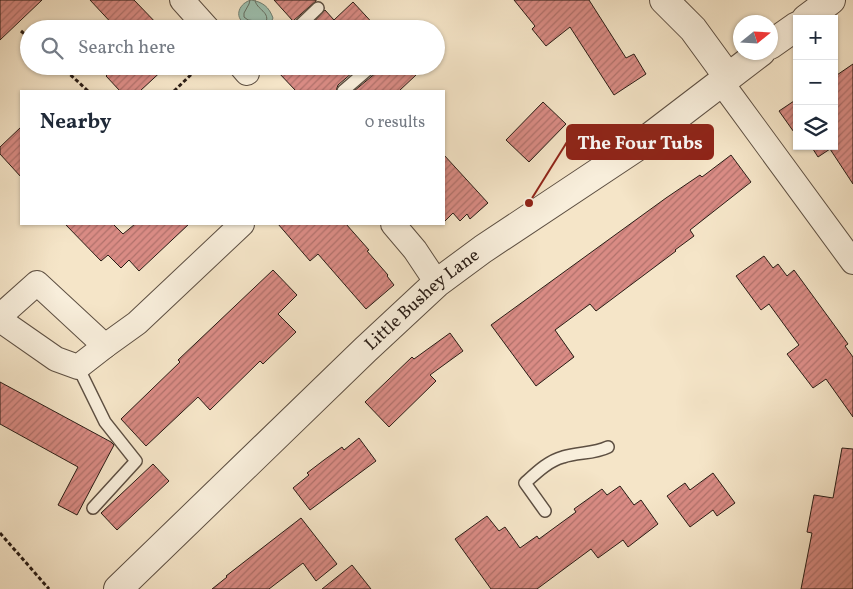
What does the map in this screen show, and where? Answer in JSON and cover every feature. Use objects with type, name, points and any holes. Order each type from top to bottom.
[{"type":"street","points":[[182,0],[200,20]]},
{"type":"street","points":[[664,0],[693,29],[725,80],[853,262]]},
{"type":"street","points":[[811,15],[831,0]]},
{"type":"street","points":[[778,39],[793,29]]},
{"type":"street","name":"Little Bushey Lane","points":[[118,589],[437,283],[482,249],[638,146],[751,60]]},
{"type":"street","points":[[104,346],[37,283],[0,318],[56,360],[78,367],[137,323],[241,225]]},
{"type":"street","points":[[394,225],[415,250],[437,283]]},
{"type":"lane","points":[[305,20],[318,8]]},
{"type":"lane","points":[[345,90],[362,75]]},
{"type":"lane","points":[[78,367],[105,422],[136,461],[92,508]]},
{"type":"lane","points":[[545,511],[525,483],[549,462],[563,456],[598,451],[608,447]]},
{"type":"path","points":[[71,75],[87,90]]},
{"type":"path","points":[[175,90],[191,75]]},
{"type":"path","points":[[0,532],[49,589]]},
{"type":"water","points":[[251,0],[265,6],[270,11],[272,20],[240,20],[239,10]]},
{"type":"building","points":[[0,0],[42,0],[20,20],[0,40]]},
{"type":"building","points":[[90,0],[134,0],[153,20],[109,20]]},
{"type":"building","points":[[274,0],[316,0],[294,20]]},
{"type":"building","points":[[514,0],[589,0],[626,58],[634,54],[646,74],[614,95],[570,27],[546,46],[532,29],[535,26]]},
{"type":"building","points":[[353,2],[370,20],[334,20]]},
{"type":"building","points":[[325,10],[334,20],[316,20]]},
{"type":"building","points":[[853,64],[853,184],[831,150],[838,150],[838,74]]},
{"type":"building","points":[[157,75],[141,90],[119,90],[106,76]]},
{"type":"building","points":[[281,75],[350,75],[338,85],[336,90],[295,90]]},
{"type":"building","points":[[373,75],[416,75],[400,90],[355,90]]},
{"type":"building","points":[[543,102],[566,124],[529,162],[506,140]]},
{"type":"building","points":[[793,102],[793,131],[779,111]]},
{"type":"building","points":[[20,128],[20,176],[0,154],[0,147]]},
{"type":"building","points":[[814,150],[828,150],[818,157]]},
{"type":"building","points":[[731,155],[751,182],[690,230],[694,236],[676,251],[596,311],[590,304],[555,330],[574,357],[536,386],[491,325],[666,198],[700,175],[702,177]]},
{"type":"building","points":[[445,156],[488,203],[470,219],[467,214],[460,221],[453,213],[445,221]]},
{"type":"building","points":[[66,225],[114,225],[123,234],[134,225],[188,225],[139,271],[129,260],[121,268],[108,255],[101,261]]},
{"type":"building","points":[[279,225],[347,225],[369,250],[367,251],[388,275],[394,285],[366,309],[318,254],[310,261]]},
{"type":"building","points":[[764,256],[773,268],[778,264],[787,276],[794,270],[848,344],[845,346],[853,357],[853,417],[826,379],[813,388],[787,354],[799,345],[769,304],[761,310],[736,276]]},
{"type":"building","points":[[273,270],[297,295],[278,314],[296,332],[263,364],[260,361],[210,410],[198,397],[146,446],[121,419],[180,362],[178,360]]},
{"type":"building","points":[[450,333],[463,351],[430,375],[436,381],[389,427],[365,402],[412,357],[414,359]]},
{"type":"building","points":[[0,382],[114,445],[77,515],[58,505],[78,467],[0,424]]},
{"type":"building","points":[[359,438],[376,461],[310,510],[293,488],[309,475],[307,473],[324,460],[342,447],[344,450]]},
{"type":"building","points":[[842,448],[853,449],[853,589],[801,589],[812,533],[807,532],[814,495],[833,498]]},
{"type":"building","points":[[153,464],[169,481],[117,530],[101,513]]},
{"type":"building","points":[[713,473],[735,503],[717,516],[713,510],[690,527],[667,496],[685,483],[690,490]]},
{"type":"building","points":[[620,486],[634,505],[641,500],[658,524],[628,547],[623,540],[598,558],[591,549],[537,589],[491,589],[455,539],[487,516],[499,531],[505,527],[520,548],[537,536],[539,539],[576,512],[574,509],[602,489],[607,495]]},
{"type":"building","points":[[301,518],[337,564],[316,581],[303,563],[269,589],[212,589],[226,576]]},
{"type":"building","points":[[352,565],[371,589],[322,589]]},
{"type":"place","name":"The Four Tubs","points":[[529,203]]}]
